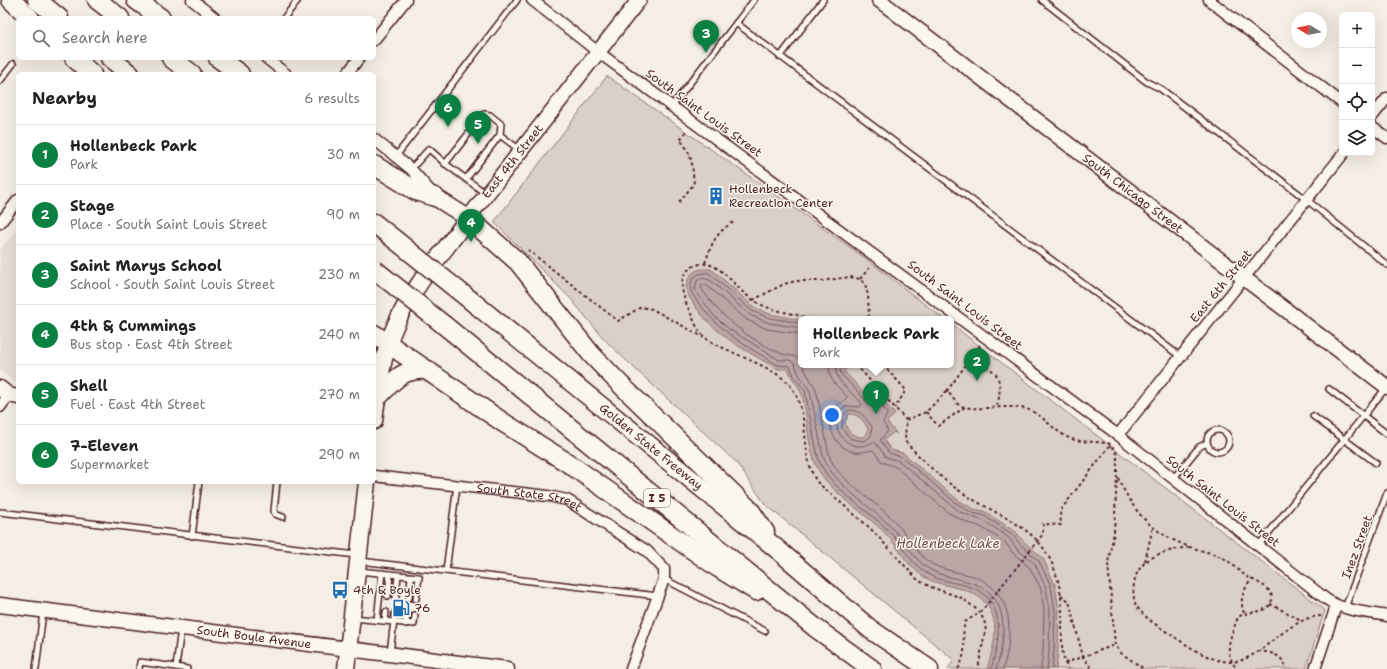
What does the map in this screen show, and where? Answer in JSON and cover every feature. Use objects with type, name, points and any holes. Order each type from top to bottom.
[{"type":"highway","points":[[11,0],[28,16]]},
{"type":"highway","points":[[37,0],[57,16]]},
{"type":"highway","points":[[97,0],[117,16]]},
{"type":"highway","points":[[136,0],[158,16]]},
{"type":"highway","points":[[76,60],[90,72]]},
{"type":"highway","points":[[112,60],[128,72]]},
{"type":"highway","points":[[174,60],[189,72]]},
{"type":"highway","points":[[221,60],[237,72]]},
{"type":"highway","points":[[376,166],[416,191],[435,196]]},
{"type":"highway","points":[[468,218],[518,262],[591,354],[619,383],[750,510],[777,549]]},
{"type":"highway","name":"Golden State Freeway","points":[[376,225],[777,549],[870,629],[929,669]]},
{"type":"highway","name":"I 5","points":[[376,270],[817,629],[872,669]]},
{"type":"highway","points":[[376,336],[504,423],[568,463],[717,567],[817,629]]},
{"type":"highway","points":[[376,399],[402,374],[416,369],[428,370]]},
{"type":"main road","name":"East 4th Street","points":[[376,399],[388,345],[403,309],[468,218],[640,0]]},
{"type":"main road","name":"South Chicago Street","points":[[879,0],[1387,388]]},
{"type":"main road","points":[[435,196],[468,218]]},
{"type":"main road","points":[[346,669],[367,484]]},
{"type":"main road","name":"South Boyle Avenue","points":[[0,606],[348,648],[468,666],[507,669]]},
{"type":"street","points":[[192,0],[212,16]]},
{"type":"street","points":[[376,38],[406,0]]},
{"type":"street","name":"South Saint Louis Street","points":[[532,0],[598,52],[1118,435],[1338,610],[1387,616]]},
{"type":"street","points":[[1209,0],[1339,102]]},
{"type":"street","points":[[268,60],[284,72]]},
{"type":"street","points":[[348,72],[357,60]]},
{"type":"street","points":[[1375,114],[1387,98]]},
{"type":"street","points":[[1375,129],[1387,138]]},
{"type":"street","points":[[376,141],[411,169],[435,196]]},
{"type":"street","name":"East 6th Street","points":[[1118,435],[1342,156]]},
{"type":"street","points":[[0,223],[16,203]]},
{"type":"street","points":[[0,407],[9,393]]},
{"type":"street","name":"South State Street","points":[[376,476],[457,485],[567,500],[647,551],[664,568],[664,579]]},
{"type":"street","points":[[631,669],[664,579]]},
{"type":"street","points":[[1315,669],[1338,610]]},
{"type":"lane","points":[[286,16],[298,0]]},
{"type":"lane","points":[[396,156],[517,0]]},
{"type":"lane","points":[[672,106],[754,0]]},
{"type":"lane","points":[[780,57],[823,0]]},
{"type":"lane","points":[[1042,0],[1147,82],[1161,89],[1306,200],[1387,265]]},
{"type":"lane","points":[[736,23],[1181,357]]},
{"type":"lane","points":[[0,81],[13,64]]},
{"type":"lane","points":[[446,164],[484,114],[490,115],[501,124],[500,135],[466,179]]},
{"type":"lane","points":[[500,135],[521,151]]},
{"type":"lane","points":[[411,169],[429,149],[446,164],[487,194]]},
{"type":"lane","points":[[1258,546],[1387,388]]},
{"type":"lane","points":[[1329,389],[1387,434]]},
{"type":"lane","points":[[1313,416],[1376,463]]},
{"type":"lane","points":[[1174,479],[1199,447],[1207,443],[1210,433],[1217,430],[1224,432],[1229,438],[1227,448],[1221,452],[1214,452],[1207,443]]},
{"type":"lane","points":[[192,536],[199,484]]},
{"type":"lane","points":[[278,484],[274,511],[275,514],[283,517]]},
{"type":"lane","points":[[446,571],[457,485]]},
{"type":"lane","name":"Inez Street","points":[[1338,610],[1387,493]]},
{"type":"lane","points":[[0,512],[192,536],[359,562],[658,596]]},
{"type":"lane","points":[[359,562],[382,573],[419,577],[416,599]]},
{"type":"lane","points":[[377,620],[382,573]]},
{"type":"lane","points":[[388,596],[390,574]]},
{"type":"lane","points":[[396,597],[398,575]]},
{"type":"lane","points":[[409,598],[411,576]]},
{"type":"lane","points":[[664,579],[765,631]]},
{"type":"lane","points":[[36,669],[43,611]]},
{"type":"lane","points":[[385,621],[386,612]]},
{"type":"lane","points":[[390,654],[395,613]]},
{"type":"lane","points":[[406,624],[407,614]]},
{"type":"lane","points":[[352,618],[414,624],[415,615]]},
{"type":"lane","points":[[176,667],[181,628]]},
{"type":"lane","points":[[139,669],[140,662],[187,669]]},
{"type":"path","points":[[679,202],[694,184],[692,158],[686,146],[680,140],[692,121]]},
{"type":"path","points":[[705,264],[712,242],[724,226],[736,221]]},
{"type":"path","points":[[527,250],[618,321],[641,307],[652,309],[777,375],[789,385],[799,406],[808,462],[811,473],[817,482],[870,528],[918,580],[931,587],[962,598],[980,612],[986,626],[978,669]]},
{"type":"path","points":[[860,279],[878,257]]},
{"type":"path","points":[[706,338],[698,329],[681,289],[682,280],[686,272],[697,264],[714,266],[753,300],[764,307],[798,316]]},
{"type":"path","points":[[753,300],[784,284],[796,281],[820,281],[850,277],[860,279],[865,284],[868,295],[869,316]]},
{"type":"path","points":[[906,420],[926,412],[947,391],[986,337]]},
{"type":"path","points":[[979,347],[983,352],[980,362],[993,371],[998,380],[1000,389],[997,406]]},
{"type":"path","points":[[859,368],[906,420],[905,441],[932,470],[968,496],[1017,525],[1036,540],[1044,549],[1057,577],[1061,595],[1065,663],[1068,669]]},
{"type":"path","points":[[886,368],[906,390],[895,408]]},
{"type":"path","points":[[947,391],[958,404],[966,407],[997,406],[1026,409],[1040,415],[1059,432],[1072,439],[1112,444]]},
{"type":"path","points":[[926,412],[938,426],[966,407]]},
{"type":"path","points":[[958,669],[963,658],[966,643],[965,622],[985,607],[1036,540],[1043,534],[1043,524],[1061,524],[1060,511],[1118,435]]},
{"type":"path","points":[[1112,444],[1116,454],[1117,476],[1114,532],[1108,563],[1115,645],[1121,653],[1144,669]]},
{"type":"path","points":[[1117,476],[1135,508],[1153,527],[1189,547],[1226,560],[1270,592],[1272,598],[1270,604],[1266,608],[1238,617],[1229,644],[1228,655],[1237,669]]},
{"type":"path","points":[[1145,562],[1153,527]]},
{"type":"path","points":[[1189,547],[1158,554],[1145,562],[1139,569],[1133,595],[1136,606],[1154,623],[1191,648],[1215,660],[1232,662],[1240,660],[1257,651],[1301,620],[1338,610]]},
{"type":"path","points":[[1244,614],[1241,600],[1246,586],[1252,579]]},
{"type":"path","points":[[1061,595],[1069,601],[1083,657],[1092,669]]},
{"type":"path","points":[[1270,604],[1301,620]]},
{"type":"path","points":[[1065,663],[1115,645]]},
{"type":"path","points":[[1257,651],[1266,651],[1277,655],[1284,662],[1286,669]]},
{"type":"shaded area","points":[[607,76],[861,255],[940,316],[798,316],[798,368],[954,368],[954,326],[1325,610],[1306,669],[948,669],[954,660],[765,504],[736,462],[605,340],[571,299],[494,222]]},
{"type":"shaded area","points":[[16,230],[16,383],[0,371],[0,250]]},
{"type":"water","name":"Hollenbeck Lake","points":[[701,269],[710,269],[754,307],[770,314],[798,319],[798,368],[847,368],[844,371],[874,404],[881,399],[895,414],[887,422],[897,434],[894,432],[884,440],[891,450],[903,453],[958,500],[974,509],[984,511],[1016,532],[1023,541],[1043,558],[1055,585],[1059,610],[1056,669],[987,669],[992,653],[995,628],[994,620],[987,605],[974,594],[940,584],[924,577],[908,562],[884,532],[830,486],[818,469],[814,460],[811,451],[802,395],[788,369],[778,369],[731,341],[710,324],[693,303],[686,289],[688,280],[694,272]],"holes":[[[849,414],[856,415],[861,418],[868,429],[867,434],[863,437],[853,435],[847,429],[845,422]]]},
{"type":"place","name":"Saint Marys School","points":[[706,53]]},
{"type":"place","name":"7-Eleven","points":[[448,127]]},
{"type":"place","name":"Shell","points":[[478,144]]},
{"type":"place","name":"Hollenbeck Recreation Center","points":[[716,196]]},
{"type":"place","name":"4th & Cummings","points":[[471,242]]},
{"type":"place","name":"Stage","points":[[977,381]]},
{"type":"place","name":"Hollenbeck Park","points":[[876,414]]},
{"type":"place","name":"4th & Boyle","points":[[340,590]]},
{"type":"place","name":"76","points":[[401,608]]}]
